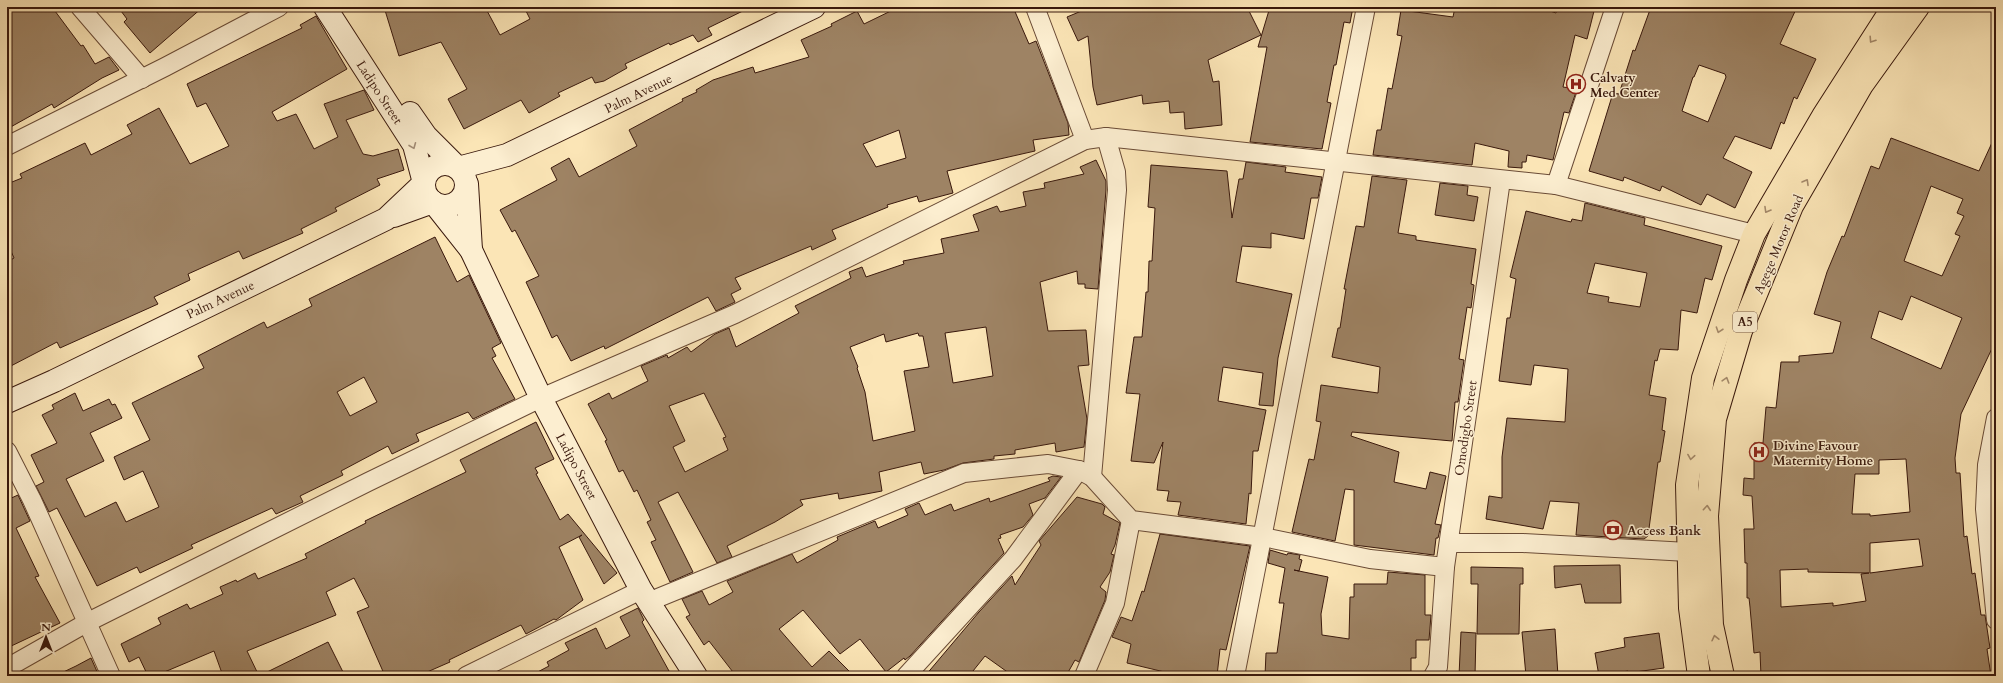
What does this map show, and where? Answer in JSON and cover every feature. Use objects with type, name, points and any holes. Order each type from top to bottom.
[{"type":"highway","name":"Agege Motor Road","points":[[1700,676],[1690,608],[1687,485],[1703,378],[1736,280],[1754,234],[1823,116],[1893,7]]},
{"type":"highway","name":"Agege Motor Road","points":[[1724,676],[1712,625],[1707,516],[1714,419],[1741,331],[1792,206],[1862,85],[1918,7]]},
{"type":"main road","name":"Ladipo Street","points":[[325,7],[414,144],[429,192],[471,250],[541,398],[644,596],[696,676]]},
{"type":"main road","name":"Ladipo Street","points":[[338,7],[426,136],[462,177],[471,250]]},
{"type":"main road","name":"Palm Avenue","points":[[462,177],[814,7]]},
{"type":"main road","points":[[446,164],[462,177],[462,197],[458,202],[445,206],[429,192],[426,177],[434,167],[446,164]]},
{"type":"main road","name":"Palm Avenue","points":[[7,402],[54,381],[386,219],[429,192]]},
{"type":"street","points":[[80,7],[142,79]]},
{"type":"street","points":[[7,146],[142,79],[279,7]]},
{"type":"street","points":[[1035,7],[1085,140]]},
{"type":"street","points":[[1235,676],[1263,537],[1334,161],[1366,7]]},
{"type":"street","points":[[1556,185],[1615,7]]},
{"type":"street","points":[[906,676],[1013,559],[1086,474],[1117,190],[1116,172],[1106,137]]},
{"type":"street","points":[[7,668],[88,622],[368,482],[541,398],[734,314],[1085,140],[1106,137],[1556,185],[1754,234]]},
{"type":"street","name":"Omodigbo Street","points":[[1434,676],[1438,667],[1445,567],[1501,180]]},
{"type":"street","points":[[1996,418],[1987,465],[1985,508],[1996,620]]},
{"type":"street","points":[[7,451],[32,500],[111,676]]},
{"type":"street","points":[[466,676],[644,596],[964,473],[1048,464],[1086,474],[1131,520],[1263,537],[1370,559],[1445,567]]},
{"type":"street","points":[[1084,676],[1115,603],[1131,520]]},
{"type":"street","points":[[1449,543],[1523,543],[1688,552]]},
{"type":"building","points":[[7,7],[52,7],[81,46],[83,45],[95,64],[109,57],[119,70],[102,78],[54,108],[52,104],[7,129]]},
{"type":"building","points":[[118,7],[203,7],[150,53],[124,22],[127,19]]},
{"type":"building","points":[[384,7],[485,7],[500,35],[530,19],[524,7],[751,7],[708,28],[712,35],[698,42],[693,35],[670,45],[669,43],[625,64],[627,68],[604,81],[595,83],[592,77],[558,93],[560,96],[529,113],[521,100],[464,129],[448,99],[467,89],[441,42],[399,56]]},
{"type":"building","points":[[899,7],[1013,7],[1029,44],[1036,41],[1068,123],[1069,135],[1033,140],[1035,151],[947,171],[953,193],[919,202],[917,196],[887,205],[888,207],[832,230],[836,239],[812,250],[811,246],[735,278],[741,289],[731,294],[735,302],[731,304],[716,311],[708,297],[605,349],[604,346],[571,361],[557,335],[552,338],[526,282],[539,276],[515,230],[512,232],[500,210],[557,180],[551,168],[569,158],[579,177],[637,146],[629,130],[683,101],[682,99],[697,92],[696,90],[713,80],[753,67],[755,73],[809,57],[801,40],[832,26],[831,24],[857,11],[864,24]],"holes":[[[899,130],[906,158],[876,167],[863,144]]]},
{"type":"building","points":[[1091,7],[1247,7],[1261,35],[1208,60],[1213,82],[1219,81],[1222,125],[1185,129],[1184,112],[1170,113],[1169,101],[1143,104],[1142,95],[1097,105],[1093,87],[1088,36],[1078,41],[1067,17]]},
{"type":"building","points":[[1270,7],[1353,7],[1350,23],[1344,22],[1336,65],[1334,65],[1327,102],[1331,103],[1322,149],[1250,142],[1267,47],[1258,47]]},
{"type":"building","points":[[1455,7],[1538,7],[1556,13],[1558,7],[1595,7],[1587,39],[1575,35],[1563,87],[1577,89],[1569,113],[1564,112],[1553,160],[1527,155],[1526,162],[1522,162],[1522,168],[1508,167],[1509,151],[1475,143],[1472,165],[1373,155],[1377,130],[1381,130],[1388,88],[1392,89],[1402,36],[1397,35],[1401,10],[1453,17]]},
{"type":"building","points":[[1651,7],[1797,7],[1780,44],[1816,59],[1797,99],[1794,97],[1784,124],[1781,122],[1771,149],[1735,136],[1723,158],[1752,172],[1735,208],[1707,194],[1701,205],[1662,186],[1660,191],[1624,177],[1623,181],[1589,171],[1613,93],[1619,94],[1633,50],[1635,51]],"holes":[[[1699,65],[1725,74],[1726,77],[1708,122],[1682,111],[1693,77]]]},
{"type":"building","points":[[316,16],[347,69],[272,112],[277,121],[296,114],[314,149],[338,137],[324,104],[364,90],[374,110],[346,120],[363,154],[373,156],[398,149],[404,170],[377,179],[380,185],[335,208],[337,211],[301,229],[303,233],[243,259],[239,251],[188,274],[190,280],[154,297],[158,304],[60,348],[57,342],[7,368],[7,262],[14,258],[7,242],[7,184],[22,178],[20,174],[85,143],[91,155],[132,134],[127,125],[159,108],[190,164],[229,146],[206,103],[197,107],[187,84],[302,28],[300,25]]},
{"type":"building","points":[[1996,134],[1996,340],[1961,414],[1955,458],[1956,473],[1960,473],[1964,537],[1967,536],[1972,574],[1975,573],[1981,615],[1985,615],[1990,648],[1987,649],[1991,676],[1761,676],[1760,652],[1754,653],[1749,598],[1747,598],[1747,563],[1745,563],[1744,529],[1754,529],[1752,496],[1743,495],[1744,478],[1754,479],[1754,443],[1763,443],[1766,407],[1776,408],[1781,362],[1799,362],[1799,356],[1833,353],[1841,322],[1814,314],[1827,272],[1842,236],[1844,237],[1871,166],[1879,169],[1891,138],[1979,171]],"holes":[[[1931,186],[1963,199],[1957,213],[1964,216],[1955,234],[1960,236],[1942,276],[1904,261]],[[1911,296],[1962,318],[1941,369],[1871,338],[1879,311],[1902,320]],[[1906,459],[1910,512],[1870,516],[1870,514],[1852,514],[1855,474],[1879,474],[1879,460]],[[1919,539],[1923,566],[1870,573],[1870,543]],[[1808,569],[1808,572],[1869,573],[1861,574],[1866,601],[1833,606],[1833,603],[1781,607],[1780,570]]]},
{"type":"building","points":[[1096,160],[1106,181],[1098,289],[1085,288],[1085,284],[1078,284],[1077,271],[1040,282],[1048,331],[1086,330],[1089,365],[1078,366],[1087,419],[1084,447],[1056,452],[1055,443],[1015,450],[1015,454],[994,456],[994,459],[963,463],[944,470],[924,474],[921,462],[879,472],[882,491],[839,499],[838,493],[800,500],[803,505],[775,522],[727,546],[732,557],[717,563],[678,492],[658,502],[693,572],[670,582],[651,542],[656,540],[647,522],[651,520],[637,490],[634,492],[623,470],[619,472],[605,441],[607,440],[588,404],[609,393],[612,399],[648,381],[641,366],[667,355],[668,358],[687,347],[691,352],[715,334],[729,328],[736,347],[799,313],[795,306],[851,278],[849,272],[862,267],[866,277],[904,264],[903,261],[944,253],[941,239],[979,231],[973,215],[997,206],[1000,212],[1026,206],[1023,192],[1045,188],[1044,183],[1084,174],[1080,167]],"holes":[[[986,327],[993,376],[953,383],[945,333]],[[918,333],[919,336],[923,336],[929,367],[904,371],[915,431],[873,441],[865,392],[857,368],[858,367],[850,347],[884,334],[886,342]],[[704,393],[726,437],[723,438],[728,450],[685,472],[673,447],[685,441],[669,406]]]},
{"type":"building","points":[[1246,162],[1286,167],[1285,172],[1322,177],[1318,198],[1311,198],[1304,239],[1271,233],[1271,248],[1242,246],[1236,282],[1292,294],[1278,358],[1273,406],[1259,405],[1263,373],[1223,367],[1218,401],[1266,410],[1258,451],[1253,451],[1251,494],[1249,493],[1246,524],[1178,515],[1181,502],[1167,501],[1169,491],[1157,490],[1163,442],[1154,463],[1131,461],[1140,394],[1126,393],[1134,337],[1142,337],[1146,292],[1148,292],[1149,261],[1152,261],[1155,208],[1148,207],[1151,165],[1227,171],[1232,218],[1239,179],[1243,179]]},
{"type":"building","points":[[1372,176],[1407,180],[1398,233],[1416,236],[1416,240],[1476,249],[1471,284],[1474,285],[1471,308],[1467,307],[1459,359],[1464,360],[1458,402],[1455,402],[1452,441],[1352,432],[1351,436],[1399,452],[1394,482],[1426,489],[1430,472],[1446,476],[1435,524],[1441,525],[1438,538],[1436,538],[1434,555],[1354,545],[1354,490],[1345,489],[1335,541],[1292,532],[1309,459],[1314,460],[1321,422],[1316,421],[1321,385],[1378,393],[1380,367],[1332,357],[1338,328],[1340,328],[1346,289],[1344,289],[1356,226],[1364,227]]},
{"type":"building","points":[[1440,183],[1468,186],[1467,195],[1478,197],[1474,221],[1435,215]]},
{"type":"building","points":[[1585,203],[1645,218],[1644,225],[1722,246],[1712,280],[1705,278],[1697,313],[1681,310],[1678,350],[1660,349],[1657,361],[1655,360],[1649,395],[1666,398],[1662,430],[1665,431],[1660,462],[1658,462],[1648,536],[1644,539],[1576,535],[1579,503],[1550,501],[1543,529],[1486,519],[1489,496],[1502,498],[1502,457],[1507,418],[1565,422],[1568,369],[1534,365],[1531,385],[1499,381],[1507,318],[1510,318],[1516,279],[1510,277],[1526,211],[1571,222],[1572,219],[1582,221]],"holes":[[[1595,263],[1647,273],[1640,307],[1608,302],[1609,297],[1587,293]]]},
{"type":"building","points":[[435,237],[457,282],[469,275],[501,343],[492,348],[496,356],[492,358],[515,399],[473,419],[468,412],[416,434],[419,441],[392,454],[388,446],[341,471],[343,475],[300,496],[303,502],[276,514],[272,508],[191,545],[193,548],[140,573],[137,567],[97,586],[57,508],[49,512],[36,486],[44,482],[31,455],[57,443],[42,415],[54,409],[52,405],[75,393],[83,411],[109,399],[112,405],[115,404],[122,418],[90,433],[104,461],[66,479],[85,517],[116,502],[126,522],[159,507],[143,471],[124,480],[114,457],[150,440],[132,403],[204,368],[198,356],[264,322],[267,328],[312,306],[309,299]],"holes":[[[364,377],[377,402],[350,416],[337,392]]]},
{"type":"building","points":[[536,422],[554,459],[535,468],[538,473],[536,474],[560,520],[568,514],[617,573],[604,584],[579,537],[582,535],[559,547],[583,600],[556,620],[554,619],[526,634],[521,625],[449,660],[450,662],[418,676],[385,676],[357,612],[369,607],[354,578],[326,592],[336,615],[247,651],[259,676],[223,676],[214,651],[155,676],[148,676],[139,657],[129,662],[121,644],[161,624],[158,618],[187,604],[190,609],[223,594],[220,587],[236,580],[237,582],[255,573],[258,579],[307,558],[305,554],[366,523],[365,521],[466,472],[460,460]]},
{"type":"building","points":[[1053,476],[1061,477],[1045,498],[1029,504],[1033,515],[1023,527],[1000,535],[1001,538],[998,539],[1004,553],[910,656],[905,660],[904,658],[886,672],[860,639],[840,654],[803,610],[779,629],[812,667],[829,651],[854,676],[736,676],[709,641],[704,645],[686,617],[690,615],[682,599],[702,591],[709,605],[733,592],[727,581],[792,554],[797,563],[838,540],[837,537],[875,521],[878,528],[908,515],[905,509],[919,503],[925,515],[951,504],[954,511],[989,498],[990,502],[1050,481],[1048,478]]},
{"type":"building","points":[[18,495],[30,521],[16,528],[39,576],[35,577],[60,623],[7,648],[7,500]]},
{"type":"building","points":[[1077,497],[1102,504],[1105,507],[1103,514],[1120,523],[1115,545],[1111,554],[1114,555],[1110,572],[1100,587],[1106,592],[1105,600],[1079,662],[1075,660],[1066,676],[1013,676],[985,656],[969,676],[925,676],[979,612],[1012,576],[1015,585],[1041,545],[1039,541]]},
{"type":"building","points":[[1160,534],[1250,546],[1226,650],[1220,649],[1217,676],[1177,675],[1127,663],[1131,644],[1112,637],[1121,617],[1132,621],[1142,591],[1144,592]]},
{"type":"building","points":[[1270,550],[1287,555],[1288,553],[1300,555],[1299,559],[1302,560],[1299,571],[1294,570],[1328,577],[1321,614],[1322,635],[1349,639],[1350,597],[1354,597],[1354,584],[1387,584],[1388,572],[1425,575],[1425,615],[1431,615],[1429,640],[1416,640],[1416,658],[1411,658],[1411,676],[1265,676],[1266,653],[1277,653],[1284,603],[1279,603],[1285,568],[1268,563]]},
{"type":"building","points":[[1620,565],[1621,603],[1585,603],[1581,584],[1555,588],[1554,566]]},
{"type":"building","points":[[1471,567],[1523,568],[1523,584],[1520,584],[1519,634],[1477,634],[1478,584],[1471,584]]},
{"type":"building","points":[[638,608],[644,620],[642,622],[669,671],[660,676],[530,676],[549,666],[547,662],[569,650],[565,643],[596,628],[606,649],[630,636],[620,617]]},
{"type":"building","points":[[1555,629],[1558,676],[1526,676],[1522,632]]},
{"type":"building","points":[[1461,632],[1476,633],[1475,676],[1459,676]]},
{"type":"building","points":[[1659,633],[1664,668],[1628,673],[1628,671],[1599,676],[1595,653],[1625,647],[1624,638]]},
{"type":"building","points":[[328,642],[345,676],[259,676]]},
{"type":"building","points":[[91,658],[99,676],[55,676],[76,666]]},
{"type":"place","name":"Calvaty Med Center","points":[[1576,84]]},
{"type":"place","name":"Divine Favour Maternity Home","points":[[1759,452]]},
{"type":"place","name":"Access Bank","points":[[1613,530]]}]
